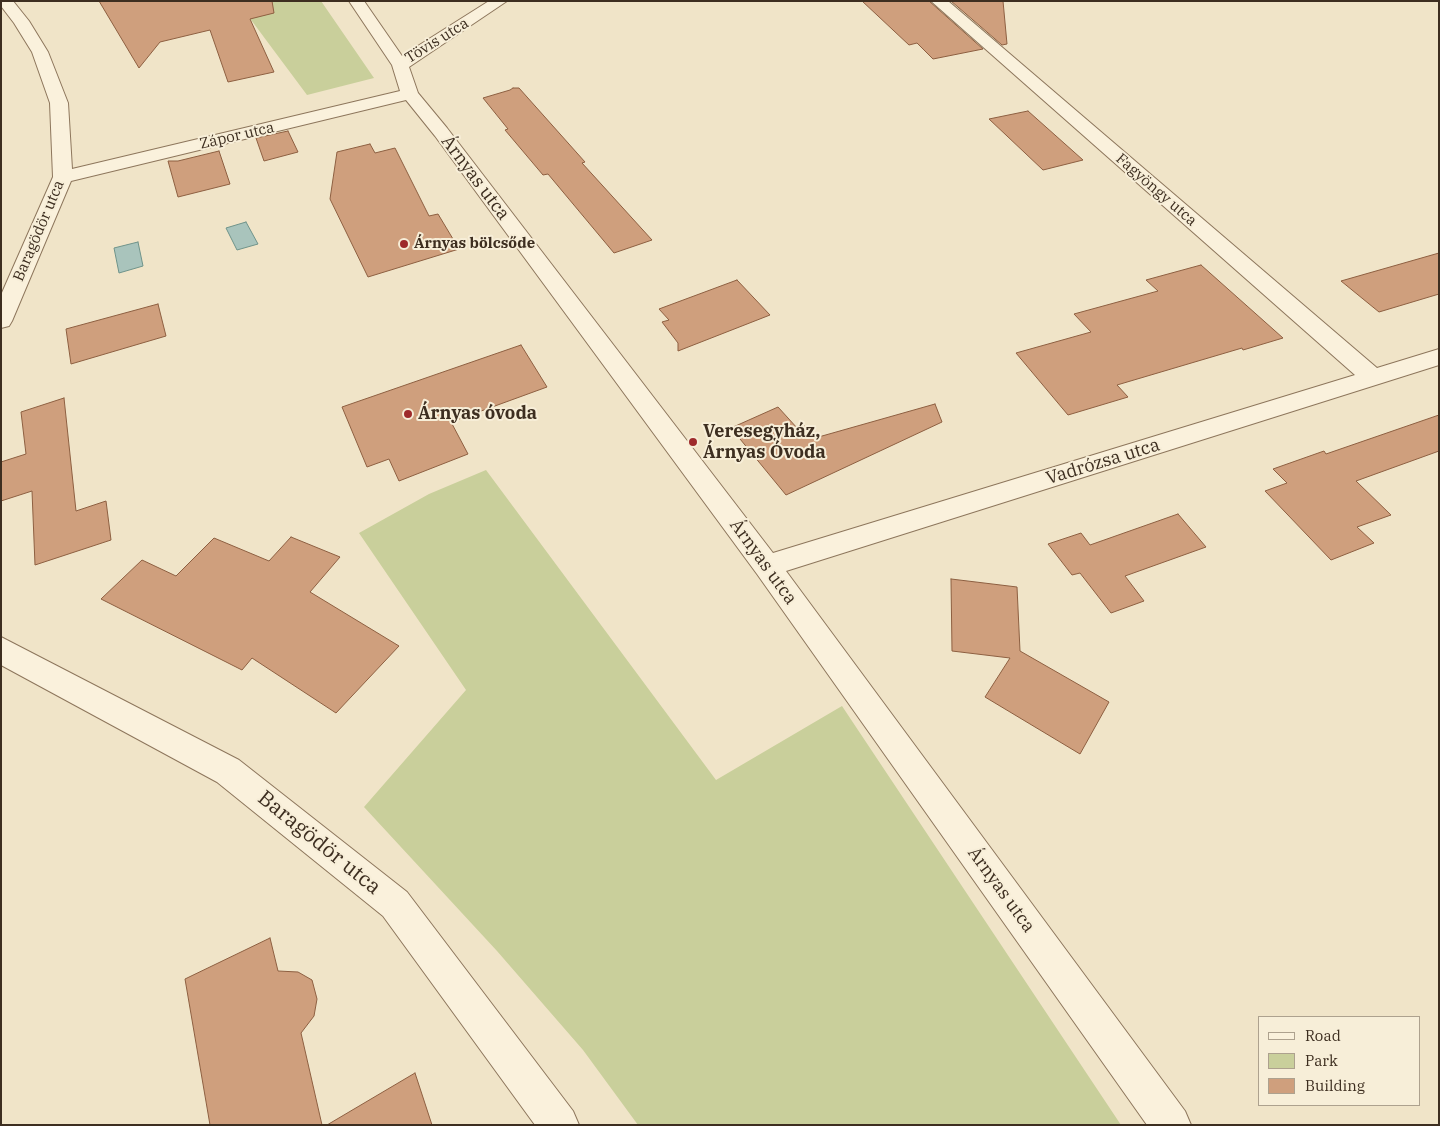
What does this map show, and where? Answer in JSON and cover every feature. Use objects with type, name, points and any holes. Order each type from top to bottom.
[{"type":"street","name":"Baragödör utca","points":[[1,321],[63,177],[59,103],[40,52],[21,21],[5,1]]},
{"type":"street","name":"Árnyas utca","points":[[356,1],[400,65],[410,94],[447,140],[767,566],[1171,1125]]},
{"type":"street","name":"Tövis utca","points":[[400,65],[500,1]]},
{"type":"street","name":"Fagyöngy utca","points":[[938,1],[1374,378]]},
{"type":"street","name":"Zápor utca","points":[[63,177],[410,94]]},
{"type":"street","name":"Vadrózsa utca","points":[[767,566],[1439,357]]},
{"type":"street","name":"Baragödör utca","points":[[1,650],[228,771],[395,904],[559,1125]]},
{"type":"green space","points":[[237,1],[321,1],[374,78],[307,95]]},
{"type":"green space","points":[[486,470],[716,780],[842,706],[1121,1125],[638,1125],[583,1050],[497,951],[364,807],[466,690],[359,533],[429,494]]},
{"type":"water","points":[[246,222],[258,244],[237,250],[226,228]]},
{"type":"water","points":[[138,242],[143,266],[119,273],[114,248]]},
{"type":"building","points":[[99,1],[272,1],[274,13],[250,19],[274,72],[228,82],[210,30],[160,42],[139,68]]},
{"type":"building","points":[[862,1],[929,1],[983,49],[933,59],[917,43],[909,45]]},
{"type":"building","points":[[951,1],[1003,1],[1007,44],[1002,45]]},
{"type":"building","points":[[513,88],[519,88],[585,162],[582,163],[652,240],[614,253],[548,174],[543,175],[505,130],[508,129],[483,98]]},
{"type":"building","points":[[1028,111],[1083,160],[1043,170],[989,119]]},
{"type":"building","points":[[288,131],[298,152],[264,161],[256,138]]},
{"type":"building","points":[[370,144],[375,153],[395,148],[429,216],[438,214],[459,249],[368,277],[330,199],[337,152]]},
{"type":"building","points":[[219,151],[230,184],[178,197],[168,161],[178,161]]},
{"type":"building","points":[[1439,253],[1439,294],[1379,312],[1341,281]]},
{"type":"building","points":[[1201,265],[1283,338],[1243,350],[1242,348],[1117,385],[1128,397],[1068,415],[1016,353],[1091,332],[1074,314],[1158,291],[1146,280]]},
{"type":"building","points":[[737,280],[770,315],[678,351],[678,343],[662,322],[669,320],[659,309]]},
{"type":"building","points":[[158,304],[166,336],[71,364],[66,329]]},
{"type":"building","name":"Árnyas óvoda","points":[[521,345],[547,387],[451,422],[468,454],[399,481],[389,459],[367,467],[342,407]]},
{"type":"building","points":[[64,398],[76,511],[106,501],[111,540],[35,565],[32,491],[1,501],[1,462],[26,454],[21,412]]},
{"type":"building","points":[[935,404],[942,422],[786,495],[731,428],[778,407],[798,429],[805,426],[815,438]]},
{"type":"building","points":[[1439,415],[1439,451],[1356,481],[1391,515],[1357,527],[1374,543],[1331,560],[1265,491],[1287,483],[1273,469],[1324,451],[1326,454]]},
{"type":"building","points":[[1178,514],[1206,547],[1125,576],[1144,601],[1111,613],[1080,573],[1072,575],[1048,544],[1081,533],[1090,545]]},
{"type":"building","points":[[291,537],[340,557],[310,592],[399,646],[336,713],[252,658],[242,670],[101,599],[142,560],[176,576],[214,538],[269,561]]},
{"type":"building","points":[[951,579],[1017,587],[1020,651],[1109,702],[1080,754],[985,697],[1010,658],[952,651]]},
{"type":"building","points":[[270,938],[278,971],[298,972],[312,980],[317,999],[314,1016],[301,1033],[322,1125],[210,1125],[185,979]]},
{"type":"building","points":[[415,1073],[432,1125],[327,1125]]},
{"type":"place","name":"Árnyas bölcsőde","points":[[404,244]]},
{"type":"place","name":"Árnyas óvoda","points":[[408,414]]},
{"type":"place","name":"Veresegyház, Árnyas Óvoda","points":[[693,442]]}]
